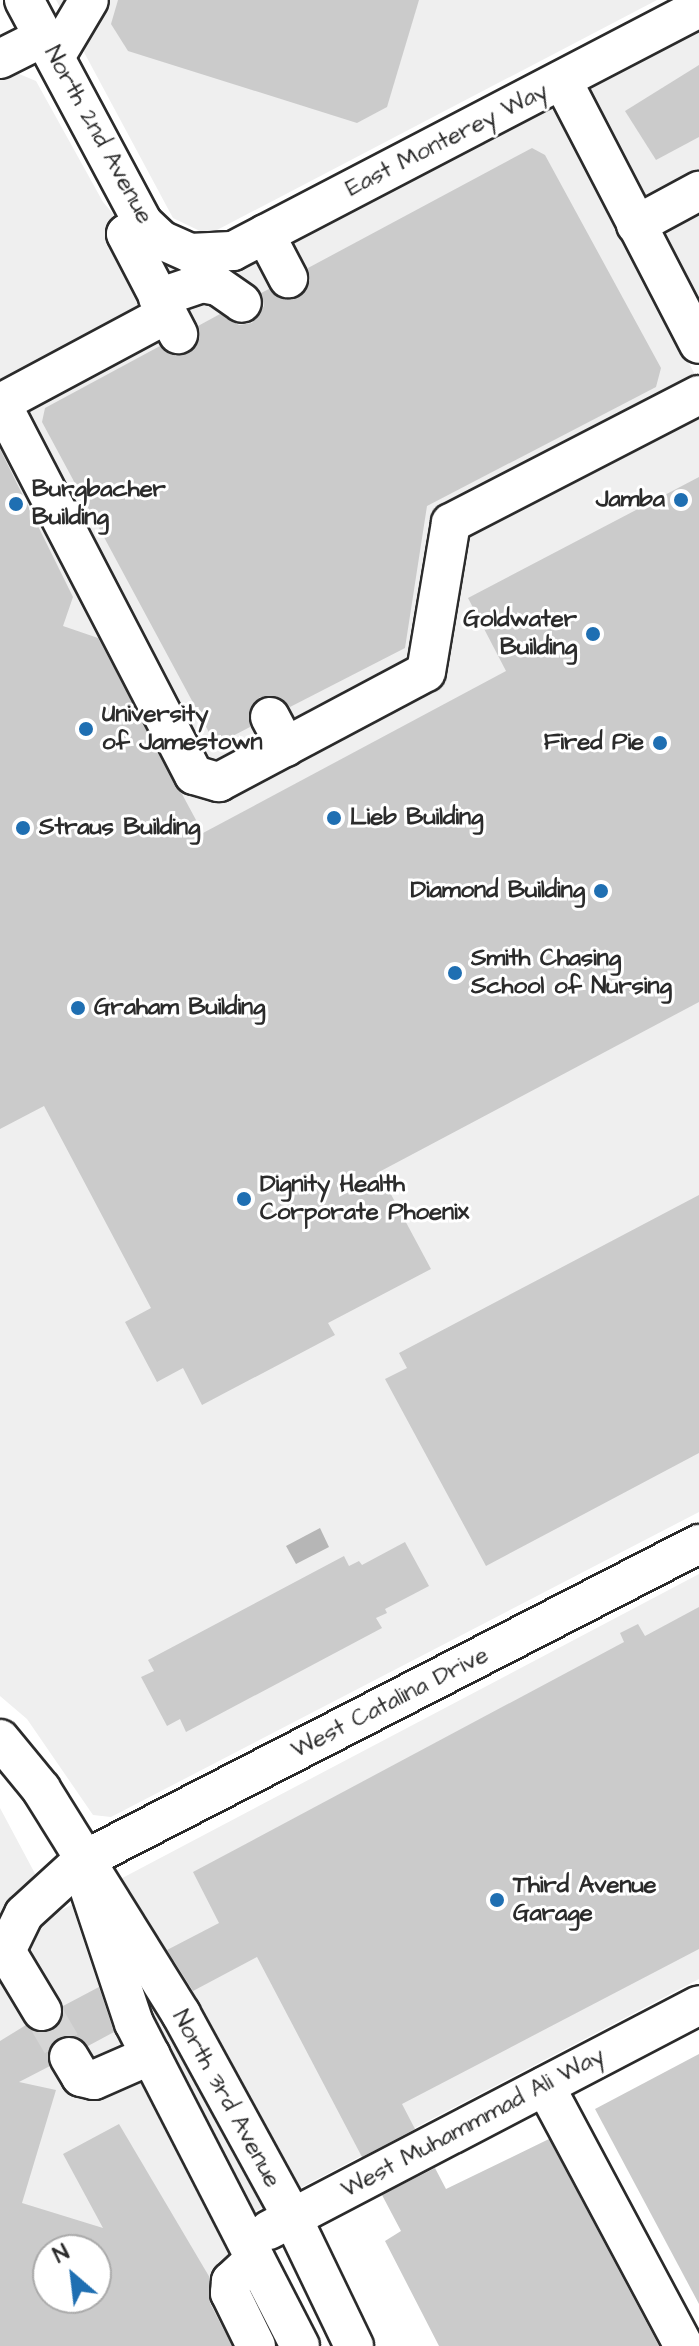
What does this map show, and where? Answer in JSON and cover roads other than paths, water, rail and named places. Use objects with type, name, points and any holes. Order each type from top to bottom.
[{"type":"street","name":"North 2nd Avenue","points":[[24,0],[143,223],[161,240],[190,253]]},
{"type":"street","points":[[0,59],[49,47],[89,0]]},
{"type":"street","name":"East Monterey Way","points":[[190,253],[233,251],[699,8]]},
{"type":"street","points":[[562,80],[699,344]]},
{"type":"street","points":[[636,225],[694,205]]},
{"type":"street","points":[[143,223],[126,234],[168,316]]},
{"type":"street","points":[[265,234],[288,278]]},
{"type":"street","points":[[242,303],[218,286],[202,283],[168,316],[120,354],[1,403],[194,775],[219,782],[278,732],[369,684],[426,672],[451,523],[699,395]]},
{"type":"street","name":"West Catalina Drive","points":[[3,1944],[24,1914],[82,1861],[699,1544]]},
{"type":"street","name":"North 3rd Avenue","points":[[0,1739],[41,1789],[82,1861],[181,2014],[292,2217],[354,2346]]},
{"type":"street","name":"North 3rd Avenue","points":[[82,1861],[106,1953],[151,2055],[300,2346]]},
{"type":"street","points":[[3,1944],[42,2011]]},
{"type":"street","name":"West Muhammmad Ali Way","points":[[251,2250],[292,2217],[699,2005]]},
{"type":"street","points":[[69,2057],[81,2077],[94,2080],[151,2055]]},
{"type":"street","points":[[545,2086],[684,2346]]},
{"type":"street","points":[[251,2250],[231,2281],[230,2293],[256,2346]]},
{"type":"tunnel","points":[[42,2011],[69,2057]]},
{"type":"place","name":"Jamba","points":[[681,500]]},
{"type":"place","name":"Burgbacher Building","points":[[16,504]]},
{"type":"place","name":"Goldwater Building","points":[[593,634]]},
{"type":"place","name":"University of Jamestown","points":[[86,729]]},
{"type":"place","name":"Fired Pie","points":[[660,743]]},
{"type":"place","name":"Lieb Building","points":[[334,818]]},
{"type":"place","name":"Straus Building","points":[[23,828]]},
{"type":"place","name":"Diamond Building","points":[[601,891]]},
{"type":"place","name":"Smith Chasing School of Nursing","points":[[455,973]]},
{"type":"place","name":"Graham Building","points":[[78,1008]]},
{"type":"place","name":"Dignity Health Corporate Phoenix","points":[[244,1199]]},
{"type":"place","name":"Third Avenue Garage","points":[[497,1900]]}]
